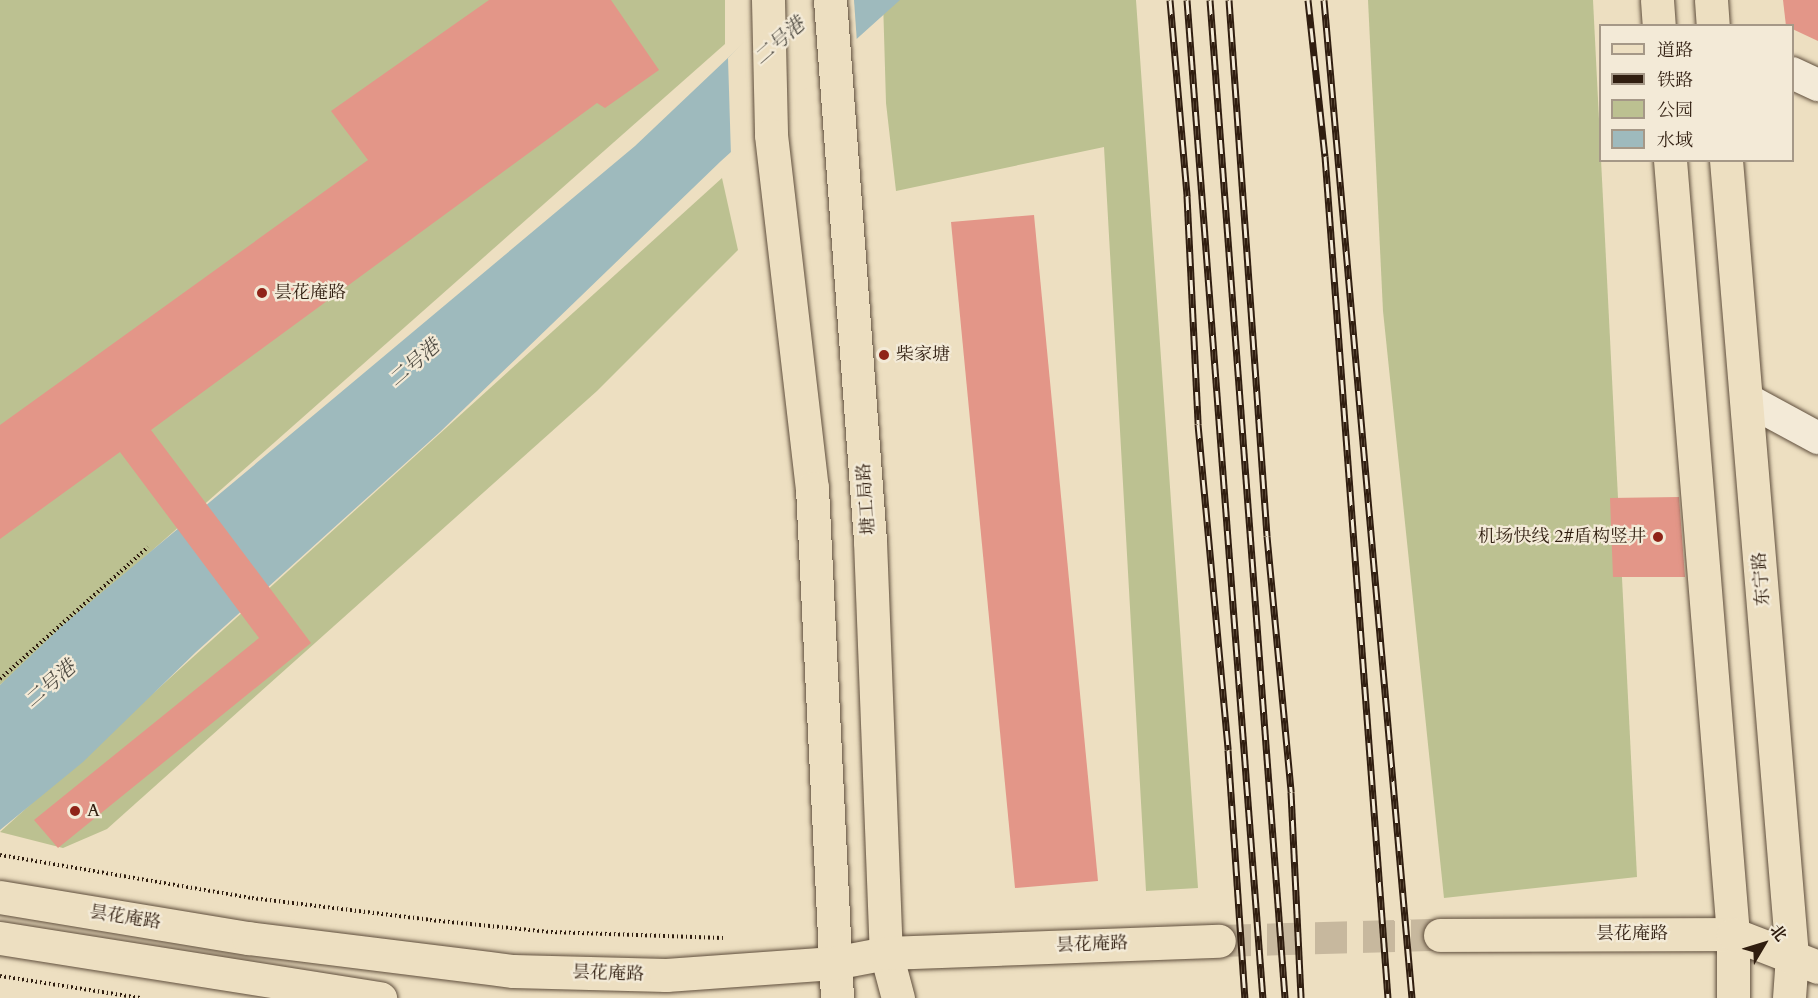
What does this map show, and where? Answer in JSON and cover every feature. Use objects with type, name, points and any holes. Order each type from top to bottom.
[{"type":"main road","name":"塘工局路","points":[[830,0],[832,78],[870,541],[886,953],[898,998]]},
{"type":"main road","points":[[1657,0],[1659,24]]},
{"type":"main road","points":[[1711,0],[1713,24]]},
{"type":"main road","points":[[767,5],[771,135],[812,488],[837,998]]},
{"type":"main road","points":[[1670,162],[1733,934],[1733,998]]},
{"type":"main road","name":"东宁路","points":[[1726,162],[1805,962],[1789,998]]},
{"type":"main road","name":"昙花庵路","points":[[4,898],[248,938],[513,971],[666,975],[834,963],[886,953],[1219,941]]},
{"type":"main road","name":"昙花庵路","points":[[1440,935],[1733,934],[1805,962]]},
{"type":"main road","points":[[2,938],[380,998]]},
{"type":"street","points":[[1794,74],[1818,85]]},
{"type":"street","points":[[1748,400],[1818,438]]},
{"type":"path","points":[[0,679],[148,547]]},
{"type":"path","points":[[0,855],[252,898],[441,921],[551,933],[729,938]]},
{"type":"path","points":[[0,976],[140,998]]},
{"type":"green space","points":[[0,0],[725,0],[725,44],[0,685]]},
{"type":"green space","points":[[883,0],[1136,0],[1198,888],[1146,891],[1104,147],[896,191],[886,103]]},
{"type":"green space","points":[[1368,0],[1593,0],[1599,162],[1601,162],[1637,877],[1444,898],[1383,311]]},
{"type":"green space","points":[[722,178],[738,250],[597,391],[107,829],[63,848],[0,832]]},
{"type":"water","name":"二号港","points":[[789,0],[900,0],[721,161],[440,432],[196,652],[83,762],[0,830],[0,685],[63,625],[635,146]]},
{"type":"pier","points":[[785,0],[854,0],[857,43],[731,156],[728,58]]},
{"type":"building","name":"昙花庵路","points":[[489,0],[611,0],[659,70],[605,108],[597,103],[151,430],[311,643],[58,848],[34,820],[259,638],[120,452],[0,539],[0,425],[368,160],[331,111]]},
{"type":"building","points":[[1783,0],[1818,0],[1818,41],[1794,30],[1794,24],[1786,24]]},
{"type":"building","points":[[1034,215],[1098,881],[1015,888],[951,222]]},
{"type":"building","name":"机场快线 2#盾构竖井","points":[[1679,497],[1685,577],[1613,577],[1610,498]]},
{"type":"tunnel","points":[[1219,941],[1440,935]]},
{"type":"railway","points":[[1170,0],[1187,196],[1198,424],[1228,750],[1245,998]]},
{"type":"railway","points":[[1187,0],[1263,998]]},
{"type":"railway","points":[[1210,0],[1285,998]]},
{"type":"railway","points":[[1229,0],[1267,536],[1291,792],[1301,998]]},
{"type":"railway","points":[[1308,0],[1325,156],[1388,998]]},
{"type":"railway","points":[[1324,0],[1412,998]]},
{"type":"place","name":"昙花庵路","points":[[262,293]]},
{"type":"place","name":"柴家塘","points":[[884,355]]},
{"type":"place","name":"机场快线 2#盾构竖井","points":[[1658,537]]},
{"type":"place","name":"A","points":[[75,811]]}]
